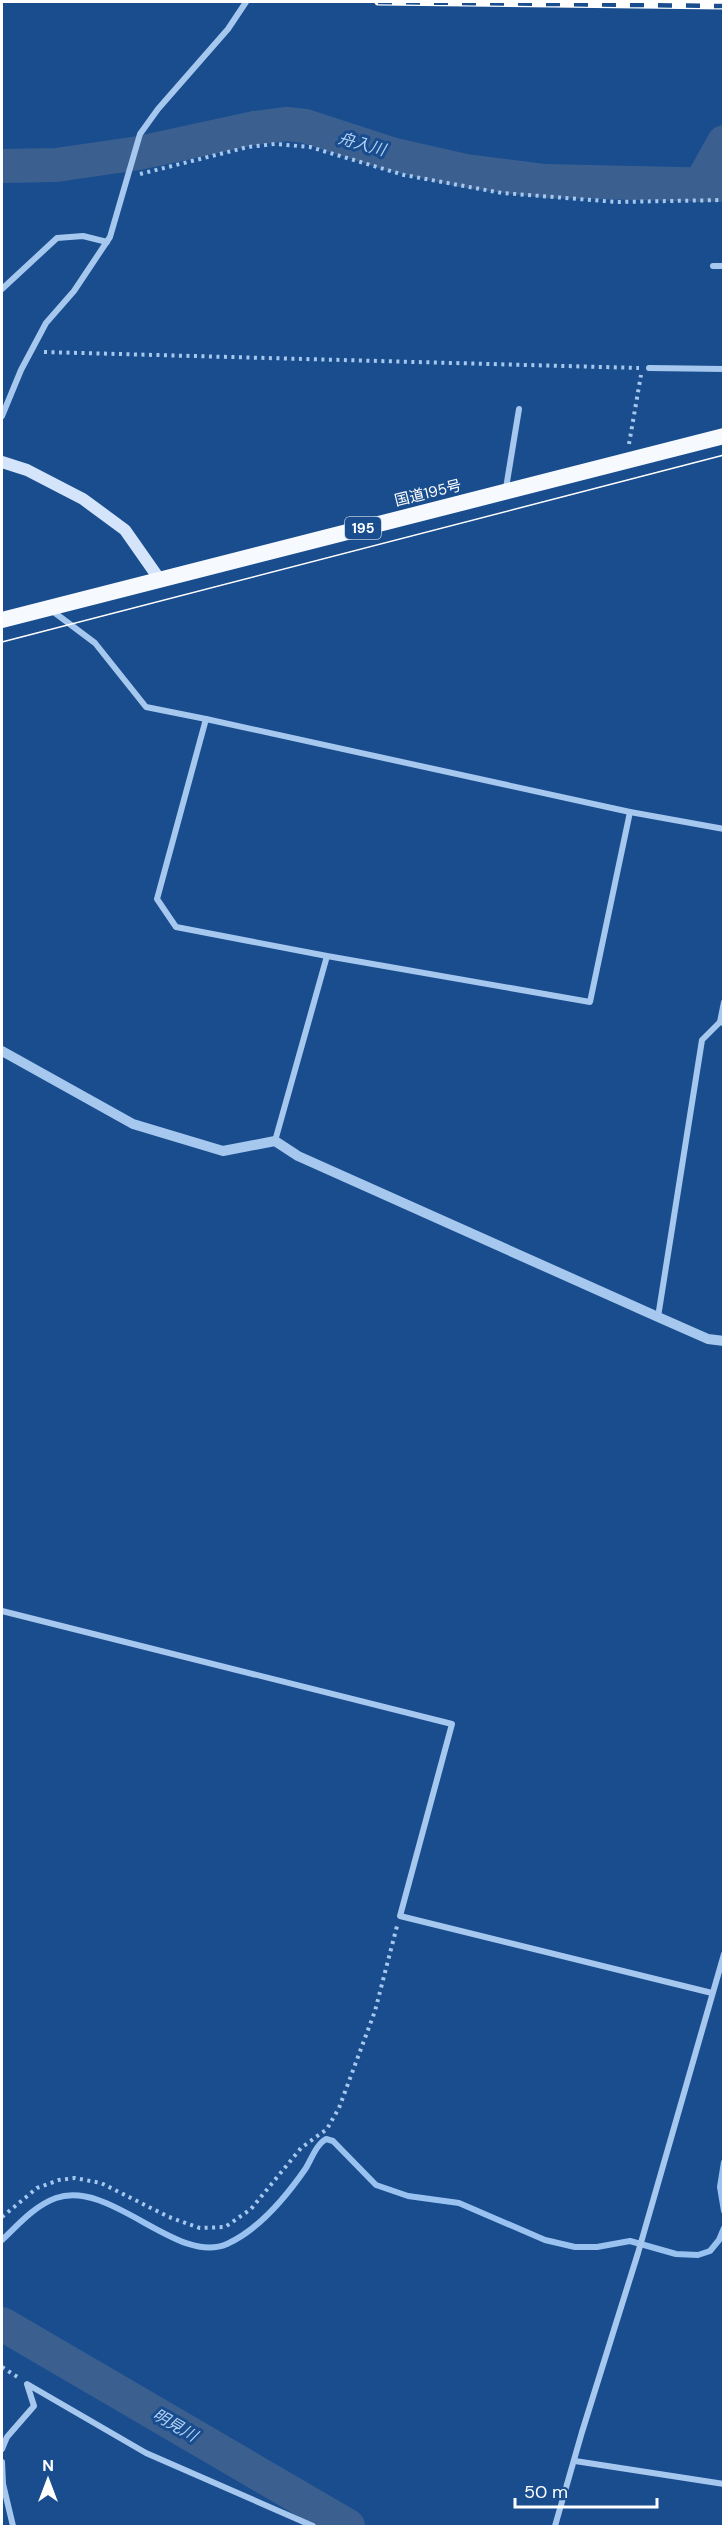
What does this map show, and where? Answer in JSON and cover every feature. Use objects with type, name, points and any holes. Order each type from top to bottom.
[{"type":"highway","name":"国道195号","points":[[2,620],[723,436]]},
{"type":"main road","points":[[2,462],[27,470],[83,499],[125,530],[160,580]]},
{"type":"street","points":[[2,416],[46,323],[74,291],[107,242],[120,210],[127,175],[140,134],[158,109],[228,29],[246,2]]},
{"type":"street","points":[[2,289],[57,238],[82,236],[107,242]]},
{"type":"street","points":[[713,266],[723,266]]},
{"type":"street","points":[[649,368],[723,369]]},
{"type":"street","points":[[505,492],[519,409]]},
{"type":"street","points":[[48,608],[73,624],[95,643],[146,707],[630,812],[723,829]]},
{"type":"street","points":[[206,719],[157,899],[176,927],[590,1002],[630,812]]},
{"type":"street","points":[[275,1141],[327,956]]},
{"type":"street","points":[[658,1317],[702,1040],[722,1022],[723,1002]]},
{"type":"street","points":[[2,1052],[133,1124],[223,1151],[275,1141],[298,1156],[658,1317],[708,1339],[723,1341]]},
{"type":"street","points":[[2,1611],[452,1724],[400,1916],[712,1993]]},
{"type":"street","points":[[555,2526],[643,2236],[723,1954]]},
{"type":"street","points":[[2,2449],[7,2437],[34,2406],[27,2384]]},
{"type":"street","points":[[27,2384],[146,2453],[313,2526]]},
{"type":"street","points":[[2,2462],[3,2484],[13,2526]]},
{"type":"street","points":[[575,2462],[723,2484]]},
{"type":"path","points":[[127,175],[248,147],[276,144],[310,147],[404,175],[502,193],[617,202],[723,200]]},
{"type":"path","points":[[31,352],[642,368],[626,461]]},
{"type":"path","points":[[2,2217],[38,2188],[59,2180],[75,2178],[101,2183],[169,2217],[200,2228],[225,2226],[252,2209],[301,2148],[327,2129],[339,2108],[375,2011],[400,1916]]},
{"type":"path","points":[[2,2367],[27,2384]]},
{"type":"water","points":[[2,2311],[85,2360],[68,2372],[2,2333]]},
{"type":"waterway","name":"舟入川","points":[[2,166],[56,165],[139,153],[254,128],[287,124],[305,126],[391,154],[466,171],[545,181],[724,185]]},
{"type":"waterway","points":[[700,185],[724,142]]},
{"type":"waterway","points":[[2,2240],[27,2216],[48,2201],[77,2195],[99,2200],[187,2243],[208,2248],[227,2244],[250,2230],[281,2201],[306,2168],[317,2148],[326,2139],[333,2141],[376,2185],[408,2196],[459,2203],[545,2240],[575,2247],[597,2247],[630,2241],[676,2254],[698,2255],[710,2251],[719,2240],[724,2228]]},
{"type":"waterway","points":[[724,2162],[720,2187],[724,2211]]},
{"type":"waterway","name":"明見川","points":[[2,2324],[348,2526]]},
{"type":"tram line","points":[[2,642],[724,455]]},
{"type":"railway","points":[[378,2],[724,6]]}]
